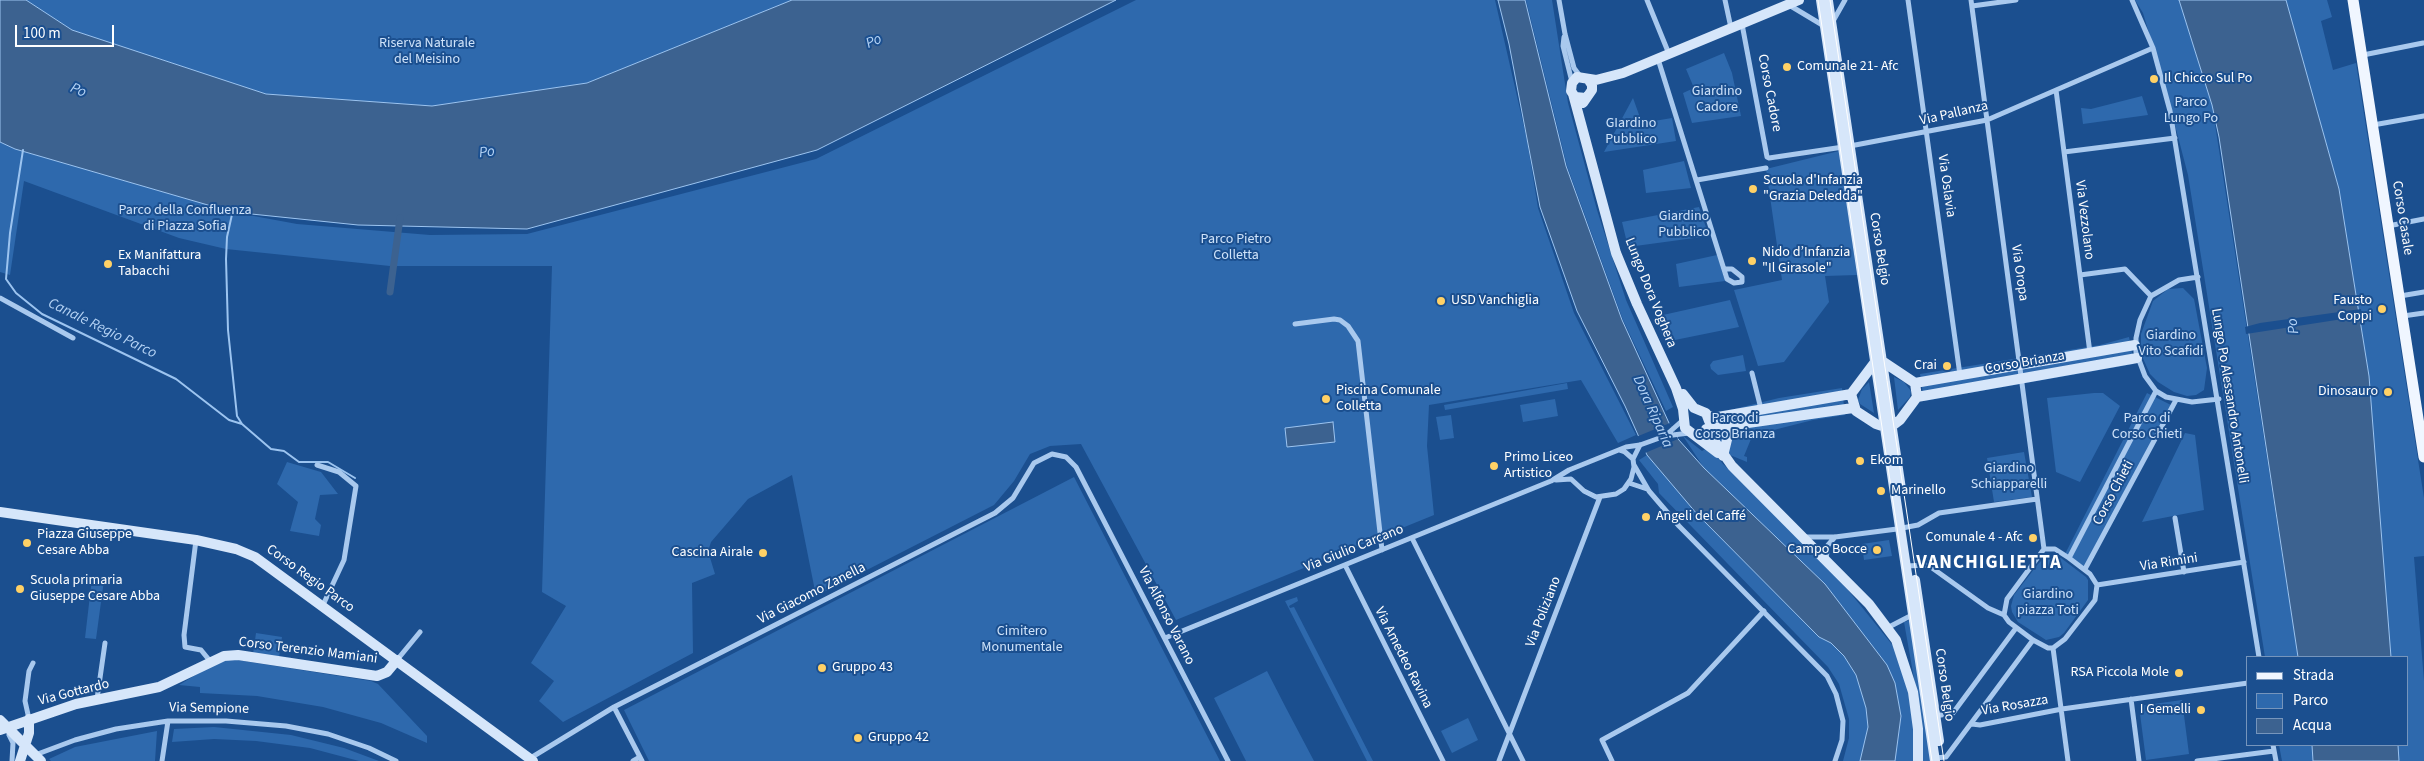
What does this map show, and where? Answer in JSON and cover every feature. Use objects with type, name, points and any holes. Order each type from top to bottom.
[{"type":"main road","name":"Corso Casale","points":[[2353,0],[2388,226],[2420,403],[2424,457]]},
{"type":"street","name":"Lungo Dora Voghera","points":[[1560,0],[1565,34],[1574,68],[1592,85],[1582,109],[1589,138],[1588,148]]},
{"type":"street","points":[[1648,0],[1669,54]]},
{"type":"street","points":[[1725,0],[1731,28]]},
{"type":"street","points":[[1572,83],[1584,78],[1596,80],[1623,73],[1742,24],[1789,2],[1799,0]]},
{"type":"street","name":"Corso Belgio","points":[[1821,0],[1829,24]]},
{"type":"street","name":"Corso Belgio","points":[[1828,0],[1829,24],[1846,146],[1938,759]]},
{"type":"street","points":[[1789,2],[1816,22],[1829,24],[1845,0]]},
{"type":"street","name":"Via Oslavia","points":[[1908,0],[1960,374]]},
{"type":"street","points":[[1971,3],[2016,0]]},
{"type":"street","name":"Lungo Po Alessandro Antonelli","points":[[2132,0],[2153,48],[2165,87],[2175,138],[2260,656]]},
{"type":"street","name":"Via Oropa","points":[[1971,3],[2044,549]]},
{"type":"street","name":"Corso Cadore","points":[[1742,24],[1767,157],[1777,157]]},
{"type":"street","name":"Lungo Dora Voghera","points":[[1565,34],[1563,46],[1572,83],[1570,89],[1573,94],[1580,128],[1588,148],[1616,253],[1637,304],[1676,388],[1685,428],[1723,456],[1805,537],[1869,604],[1896,640],[1909,676],[1918,729],[1918,761]]},
{"type":"street","points":[[2363,56],[2424,42]]},
{"type":"street","name":"Via Pallanza","points":[[1777,157],[1987,120],[2153,48]]},
{"type":"street","points":[[1658,59],[1726,269]]},
{"type":"street","points":[[1573,94],[1579,98],[1589,94],[1623,73]]},
{"type":"street","name":"Via Vezzolano","points":[[2056,90],[2090,353]]},
{"type":"street","points":[[2372,126],[2424,116]]},
{"type":"street","points":[[2064,152],[2175,138]]},
{"type":"street","points":[[1697,180],[1766,168]]},
{"type":"street","points":[[2388,226],[2424,219]]},
{"type":"street","points":[[2080,275],[2125,269],[2151,296]]},
{"type":"street","points":[[2198,277],[2179,280],[2151,296],[2140,320],[2135,346],[2137,358],[2145,376],[2156,391],[2176,400],[2192,402],[2219,399]]},
{"type":"street","points":[[2400,296],[2424,292]]},
{"type":"street","points":[[0,298],[73,338]]},
{"type":"street","points":[[2403,316],[2424,313]]},
{"type":"street","points":[[1295,324],[1334,319],[1344,322],[1354,334],[1360,352],[1382,550]]},
{"type":"street","name":"Corso Brianza","points":[[1915,383],[2135,346]]},
{"type":"street","name":"Corso Brianza","points":[[1917,397],[2137,358]]},
{"type":"street","points":[[1694,408],[1674,432],[1692,434],[1706,429],[1853,408],[1876,424],[1888,427],[1900,420],[1917,397],[1915,383],[1878,361],[1851,394],[1718,417],[1708,416],[1709,421],[1706,429]]},
{"type":"street","points":[[1752,373],[1761,409]]},
{"type":"street","name":"Lungo Dora Voghera","points":[[1676,388],[1694,408],[1702,410],[1708,416]]},
{"type":"street","name":"Corso Chieti","points":[[2069,558],[2156,391]]},
{"type":"street","points":[[1851,394],[1853,408]]},
{"type":"street","name":"Corso Chieti","points":[[2085,570],[2176,400]]},
{"type":"street","points":[[1723,456],[1730,427]]},
{"type":"street","name":"Lungo Dora Voghera","points":[[1706,429],[1723,456]]},
{"type":"street","name":"Via Giulio Carcano","points":[[1165,638],[1551,481],[1618,450],[1640,445],[1674,432]]},
{"type":"street","points":[[1580,466],[1575,474],[1576,483],[1588,494],[1600,497],[1616,494],[1629,483],[1634,459],[1640,445]]},
{"type":"street","points":[[1618,450],[1625,452],[1634,459],[1649,491]]},
{"type":"street","name":"Via Giacomo Zanella","points":[[531,760],[614,706],[995,513],[1008,503],[1034,463],[1045,456],[1052,454],[1066,458],[1076,467],[1084,480]]},
{"type":"street","points":[[317,465],[339,472],[356,486],[344,560],[323,605]]},
{"type":"street","name":"Via Giulio Carcano","points":[[1551,481],[1568,479],[1576,483]]},
{"type":"street","name":"Via Alfonso Varano","points":[[1084,480],[1228,761]]},
{"type":"street","points":[[1629,483],[1640,485],[1649,491],[1693,541],[1818,664],[1832,684],[1840,703],[1843,721],[1842,740],[1836,761]]},
{"type":"street","name":"Via Poliziano","points":[[1499,761],[1600,497]]},
{"type":"street","points":[[1805,537],[1835,537],[1903,528],[1918,525],[1939,513],[2037,499]]},
{"type":"street","name":"Corso Regio Parco","points":[[0,512],[196,540],[236,549],[255,557],[323,605],[531,760]]},
{"type":"street","points":[[2175,518],[2184,572]]},
{"type":"street","points":[[1826,560],[1828,545],[1835,537]]},
{"type":"street","points":[[1412,538],[1523,761]]},
{"type":"street","points":[[196,540],[184,635],[185,647],[201,650],[210,661]]},
{"type":"street","points":[[1909,565],[1928,565],[1988,608],[2004,615],[2016,628],[2048,648],[2053,648],[2065,639],[2095,600],[2097,585],[2095,579],[2055,549],[2044,549],[2007,599],[2004,615]]},
{"type":"street","name":"Via Rimini","points":[[2097,585],[2244,562]]},
{"type":"street","name":"Via Amedeo Ravina","points":[[1345,565],[1443,761]]},
{"type":"street","points":[[1612,761],[1602,740],[1688,693],[1764,611]]},
{"type":"street","points":[[1887,628],[1916,614]]},
{"type":"street","points":[[1931,717],[1953,713],[2016,628]]},
{"type":"street","points":[[397,660],[420,632]]},
{"type":"street","points":[[1938,759],[1946,757],[2033,640]]},
{"type":"street","points":[[97,699],[105,643]]},
{"type":"street","points":[[2053,648],[2068,761]]},
{"type":"street","name":"Corso Terenzio Mamiani","points":[[156,688],[224,656],[238,655],[377,676],[387,672],[397,660]]},
{"type":"street","points":[[8,732],[30,727],[25,701],[29,671],[33,663]]},
{"type":"street","points":[[2062,709],[2246,683]]},
{"type":"street","name":"Via Gottardo","points":[[8,732],[29,719],[97,699],[156,688]]},
{"type":"street","points":[[2130,699],[2139,761]]},
{"type":"street","points":[[614,706],[641,759],[633,761]]},
{"type":"street","name":"Via Rosazza","points":[[1972,724],[1980,725],[2062,709]]},
{"type":"street","name":"Via Sempione","points":[[21,761],[38,758],[75,740],[108,732],[168,722],[226,721],[286,726],[328,734],[369,748],[396,761]]},
{"type":"street","points":[[162,761],[168,722]]},
{"type":"street","points":[[8,732],[38,758]]},
{"type":"street","points":[[8,732],[13,743],[12,761]]},
{"type":"street","points":[[8,732],[21,761]]},
{"type":"street","points":[[2197,761],[2274,748],[2276,761]]},
{"type":"green space","name":"Riserva Naturale del Meisino","points":[[26,0],[792,0],[587,83],[432,106],[266,94],[72,30]]},
{"type":"green space","name":"Parco Pietro Colletta","points":[[1136,0],[1495,0],[1527,140],[1538,208],[1574,313],[1636,435],[1618,443],[1581,380],[1429,405],[1427,446],[1434,515],[1176,620],[1081,444],[1050,446],[1030,454],[1014,481],[994,505],[816,596],[792,475],[748,499],[711,542],[708,551],[715,574],[692,583],[693,653],[563,722],[539,701],[554,681],[531,663],[566,606],[542,592],[552,266],[390,266],[226,249],[179,238],[24,181],[10,275],[0,272],[0,142],[15,149],[232,212],[297,224],[430,235],[527,234],[816,159]]},
{"type":"green space","points":[[1526,0],[1552,0],[1568,103],[1597,210],[1626,300],[1673,407],[1666,411],[1623,320],[1567,166]]},
{"type":"green space","name":"Parco Lungo Po","points":[[2135,0],[2179,0],[2212,105],[2298,656],[2265,656],[2188,175],[2143,13]]},
{"type":"green space","points":[[2286,0],[2327,0],[2332,17],[2321,21],[2333,70],[2356,63],[2424,498],[2424,556],[2414,557],[2424,681],[2424,761],[2399,761],[2398,746],[2409,746],[2409,656],[2391,656],[2369,376],[2339,189]]},
{"type":"green space","name":"Giardino Cadore","points":[[1724,53],[1732,73],[1741,116],[1692,123],[1683,93],[1694,88],[1686,69]]},
{"type":"green space","points":[[2142,96],[2148,115],[2083,124],[2081,108],[2091,109]]},
{"type":"green space","name":"GIardino Pubblico","points":[[1633,98],[1642,123],[1672,118],[1676,141],[1604,152]]},
{"type":"green space","points":[[1839,151],[1857,275],[1825,276],[1829,302],[1784,362],[1758,366],[1734,290],[1782,280],[1766,169]]},
{"type":"green space","name":"Giardino Pubblico","points":[[1684,161],[1691,188],[1646,193],[1643,170]]},
{"type":"green space","name":"Giardino Pubblico","points":[[1699,207],[1709,236],[1628,247],[1622,222]]},
{"type":"green space","name":"Giardino Pubblico","points":[[1717,255],[1725,281],[1679,287],[1676,264]]},
{"type":"green space","name":"Giardino Vito Scafidi","points":[[2183,288],[2194,299],[2207,368],[2204,390],[2196,395],[2187,396],[2174,392],[2158,382],[2150,374],[2141,354],[2141,334],[2153,301],[2168,289]]},
{"type":"green space","points":[[1730,300],[1739,327],[1665,342],[1654,317]]},
{"type":"green space","points":[[2129,337],[2134,364],[1924,401],[1920,374],[2100,345]]},
{"type":"green space","points":[[1743,355],[1746,371],[1718,375],[1711,369],[1710,365],[1713,361]]},
{"type":"green space","points":[[1894,377],[1904,382],[1911,391],[1910,397],[1898,410]]},
{"type":"green space","points":[[1869,382],[1874,413],[1860,404],[1858,400],[1862,389]]},
{"type":"green space","points":[[1567,383],[1568,389],[1445,410],[1444,405]]},
{"type":"green space","name":"Parco di Corso Brianza","points":[[1842,388],[1845,415],[1813,420],[1758,434],[1756,440],[1751,439],[1744,456],[1747,457],[1747,462],[1730,455],[1714,435],[1717,433],[1714,414],[1779,398]]},
{"type":"green space","points":[[2103,393],[2120,406],[2080,482],[2056,472],[2047,398]]},
{"type":"green space","name":"Parco di Corso Chieti","points":[[2147,393],[2175,407],[2085,569],[2065,554]]},
{"type":"green space","points":[[1555,399],[1558,416],[1523,422],[1520,405]]},
{"type":"green space","points":[[1451,415],[1454,438],[1440,440],[1436,417]]},
{"type":"green space","points":[[2185,433],[2195,435],[2204,510],[2142,522]]},
{"type":"green space","points":[[1683,436],[1702,451],[1709,447],[1723,464],[1848,590],[1903,658],[1916,690],[1904,622],[1911,620],[1932,761],[1895,761],[1901,716],[1895,683],[1887,665],[1825,584],[1704,468]]},
{"type":"green space","name":"Giardino Schiapparelli","points":[[2024,452],[2032,497],[1994,502],[1987,458]]},
{"type":"green space","points":[[1647,455],[1697,514],[1819,637],[1831,643],[1844,656],[1856,675],[1866,708],[1868,727],[1860,761],[1843,761],[1849,738],[1849,719],[1839,684],[1828,667],[1659,493],[1658,484],[1639,460]]},
{"type":"green space","points":[[287,462],[321,472],[338,494],[320,495],[315,519],[321,525],[319,536],[290,531],[298,502],[277,484]]},
{"type":"green space","name":"Cimitero Monumentale","points":[[1074,477],[1220,761],[649,761],[624,710]]},
{"type":"green space","name":"Campo Bocce","points":[[1889,540],[1892,556],[1864,560],[1862,544]]},
{"type":"green space","name":"Giardino piazza Toti","points":[[2052,556],[2061,558],[2086,577],[2088,580],[2088,600],[2064,633],[2059,637],[2046,640],[2018,622],[2011,606],[2014,595],[2038,564],[2044,558]]},
{"type":"green space","points":[[92,578],[104,580],[96,639],[85,638]]},
{"type":"green space","points":[[1297,597],[1298,601],[1289,606],[1290,608],[1294,607],[1373,761],[1367,761],[1285,601]]},
{"type":"green space","points":[[256,633],[282,637],[279,658],[253,654]]},
{"type":"green space","points":[[231,659],[371,681],[378,684],[427,736],[427,743],[381,723],[323,707],[257,696],[200,693],[200,687],[179,685],[212,665]]},
{"type":"green space","points":[[1267,671],[1314,761],[1246,761],[1214,698]]},
{"type":"green space","points":[[2182,700],[2189,754],[2146,760],[2139,706]]},
{"type":"green space","points":[[1468,718],[1478,740],[1452,753],[1441,731]]},
{"type":"green space","points":[[214,727],[291,735],[344,748],[379,761],[359,761],[310,748],[256,741],[214,739],[172,742],[174,729]]},
{"type":"green space","points":[[157,731],[155,761],[51,761],[49,759],[75,747]]},
{"type":"green space","points":[[2279,746],[2312,746],[2313,761],[2282,761]]},
{"type":"water","name":"Po","points":[[0,0],[26,0],[72,30],[266,94],[432,106],[587,83],[792,0],[1116,0],[817,150],[527,229],[358,225],[232,212],[15,149],[0,142]]},
{"type":"water","name":"Dora Riparia","points":[[1498,0],[1525,0],[1566,166],[1622,320],[1669,423],[1678,439],[1704,468],[1825,584],[1887,665],[1895,683],[1901,716],[1895,761],[1860,761],[1868,727],[1866,708],[1856,675],[1844,656],[1831,643],[1819,637],[1697,514],[1647,455],[1625,406],[1577,311],[1540,207],[1509,44]]},
{"type":"water","name":"Po","points":[[2179,0],[2286,0],[2339,189],[2369,376],[2391,656],[2298,656],[2219,137],[2212,105]]},
{"type":"water","points":[[1333,422],[1335,442],[1287,447],[1285,428]]},
{"type":"water","points":[[2312,746],[2398,746],[2399,761],[2313,761]]},
{"type":"pier","points":[[2361,309],[2362,316],[2246,334],[2245,327],[2260,323]]},
{"type":"pier","points":[[1670,423],[1678,439],[1645,453],[1636,437]]},
{"type":"waterway","name":"Canale Regio Parco","points":[[23,150],[10,233],[6,279],[16,293],[42,314],[176,379],[229,420],[242,424]]},
{"type":"waterway","name":"Canale Regio Parco","points":[[233,210],[227,237],[226,259],[228,330],[237,416],[242,424],[271,449],[284,451],[299,462],[328,462],[355,478]]},
{"type":"waterway","points":[[390,292],[400,218]]},
{"type":"tram line","points":[[1818,0],[1932,761]]},
{"type":"tram line","points":[[1830,0],[1944,761]]},
{"type":"place","name":"Comunale 21- Afc","points":[[1787,67]]},
{"type":"place","name":"Il Chicco Sul Po","points":[[2154,79]]},
{"type":"place","name":"Scuola d'Infanzia \"Grazia Deledda\"","points":[[1753,189]]},
{"type":"place","name":"Nido d’Infanzia \"Il Girasole\"","points":[[1752,261]]},
{"type":"place","name":"Ex Manifattura Tabacchi","points":[[108,264]]},
{"type":"place","name":"USD Vanchiglia","points":[[1441,301]]},
{"type":"place","name":"Fausto Coppi","points":[[2382,309]]},
{"type":"place","name":"Crai","points":[[1947,366]]},
{"type":"place","name":"Dinosauro","points":[[2388,392]]},
{"type":"place","name":"Piscina Comunale Colletta","points":[[1326,399]]},
{"type":"place","name":"Ekom","points":[[1860,461]]},
{"type":"place","name":"Primo Liceo Artistico","points":[[1494,466]]},
{"type":"place","name":"Marinello","points":[[1881,491]]},
{"type":"place","name":"Angeli del Caffé","points":[[1646,517]]},
{"type":"place","name":"Comunale 4 - Afc","points":[[2033,538]]},
{"type":"place","name":"Piazza Giuseppe Cesare Abba","points":[[27,543]]},
{"type":"place","name":"Campo Bocce","points":[[1877,550]]},
{"type":"place","name":"Cascina Airale","points":[[763,553]]},
{"type":"place","name":"Scuola primaria Giuseppe Cesare Abba","points":[[20,589]]},
{"type":"place","name":"Gruppo 43","points":[[822,668]]},
{"type":"place","name":"RSA Piccola Mole","points":[[2179,673]]},
{"type":"place","name":"I Gemelli","points":[[2201,710]]},
{"type":"place","name":"Gruppo 42","points":[[858,738]]},
{"type":"district","name":"VANCHIGLIETTA","points":[[1989,564]]},
{"type":"park label","name":"Parco della Confluenza di Piazza Sofia","points":[[185,220]]}]
